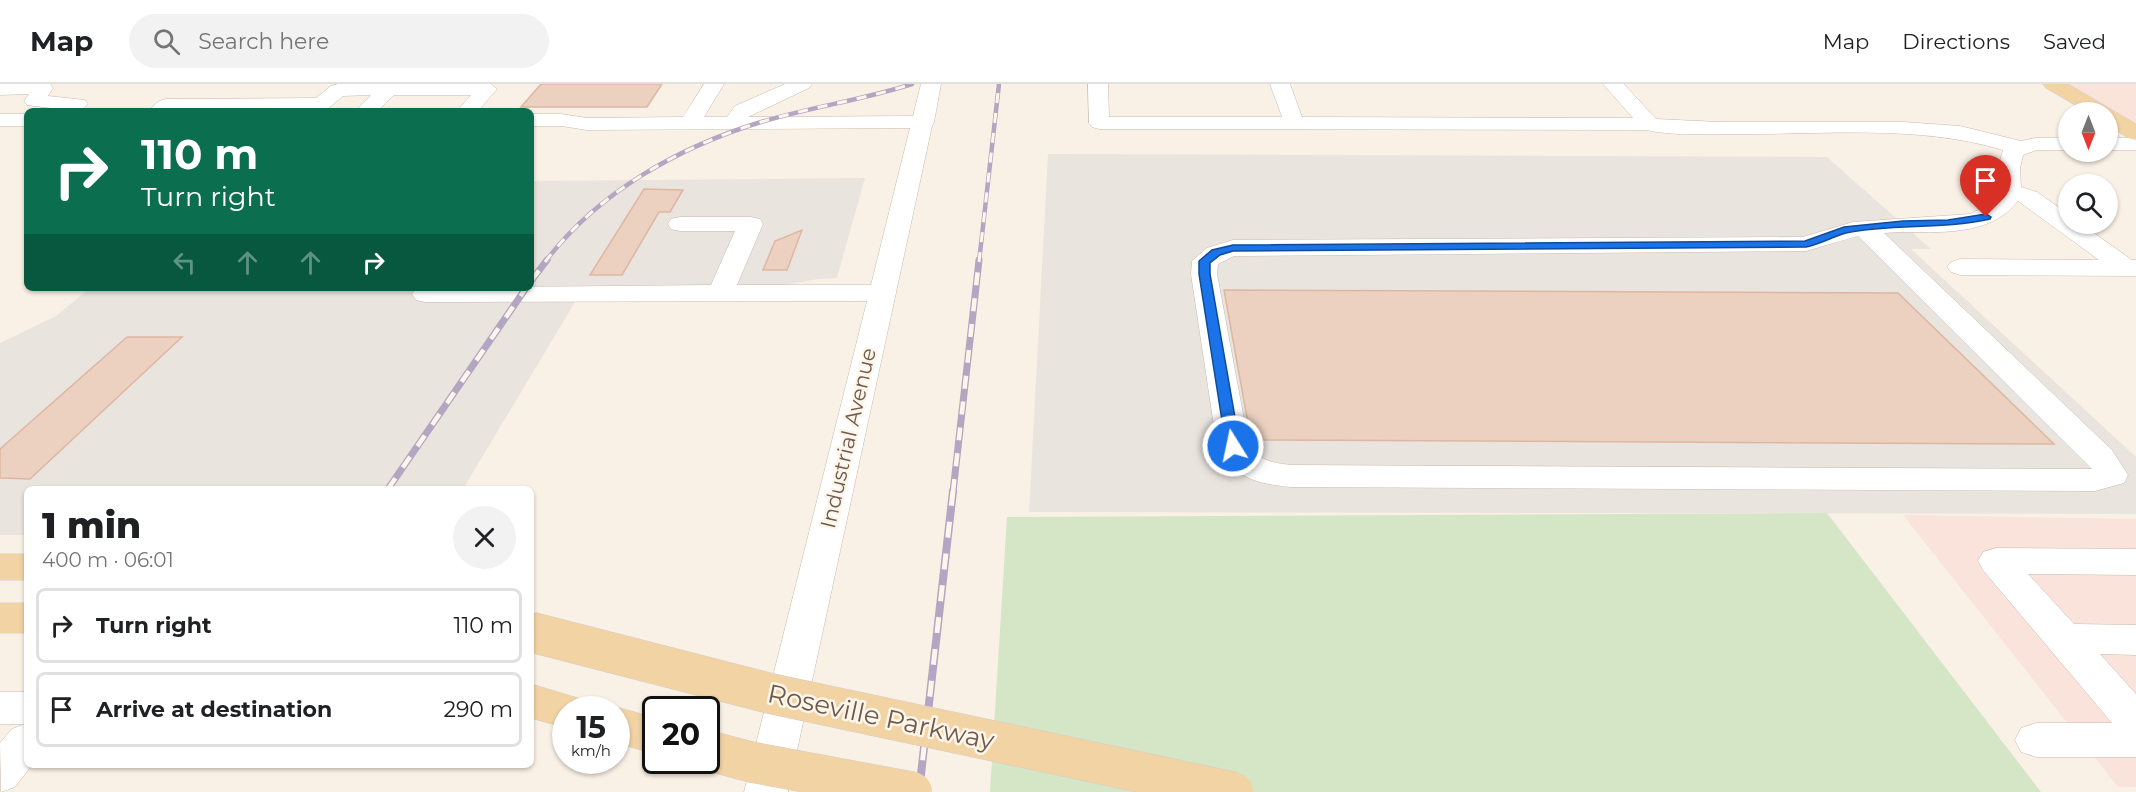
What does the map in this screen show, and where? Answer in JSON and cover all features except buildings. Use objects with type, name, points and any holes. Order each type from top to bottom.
[{"type":"main road","points":[[2053,84],[2084,102]]},
{"type":"main road","points":[[2118,122],[2136,133]]},
{"type":"main road","points":[[0,567],[24,567]]},
{"type":"main road","points":[[0,618],[24,618]]},
{"type":"main road","name":"Roseville Parkway","points":[[534,633],[768,693],[1233,792]]},
{"type":"main road","points":[[534,702],[552,707]]},
{"type":"main road","points":[[720,754],[751,762],[912,792]]},
{"type":"street","points":[[690,123],[714,84]]},
{"type":"street","points":[[733,123],[742,110],[802,84]]},
{"type":"street","name":"Industrial Avenue","points":[[766,792],[907,180],[924,122],[925,104],[931,84]]},
{"type":"street","points":[[1098,84],[1099,123],[1651,125],[1686,128],[1940,130],[1972,134],[2020,148]]},
{"type":"street","points":[[1280,84],[1294,123]]},
{"type":"street","points":[[1613,84],[1651,125]]},
{"type":"street","points":[[0,89],[43,88],[34,101],[78,104],[72,108]]},
{"type":"street","points":[[369,108],[389,89]]},
{"type":"street","points":[[162,108],[166,105],[317,107],[338,90],[487,89],[470,108]]},
{"type":"street","points":[[0,120],[24,120]]},
{"type":"street","points":[[534,120],[561,120],[587,124],[924,122]]},
{"type":"street","points":[[1864,228],[2101,457],[2112,475],[2096,480],[1291,476],[1261,473],[1242,461],[1233,446],[1204,274],[1205,261],[1216,253],[1233,248],[1806,244],[1844,230],[1864,228],[1948,224],[1978,219],[1996,212],[2005,204],[2010,191],[2010,158],[2013,151],[2035,144],[2058,144]]},
{"type":"street","points":[[2118,144],[2136,144]]},
{"type":"street","points":[[2010,191],[2029,196],[2131,267]]},
{"type":"street","points":[[680,224],[751,224],[720,294]]},
{"type":"street","points":[[1960,267],[2131,267]]},
{"type":"street","points":[[425,294],[882,293]]},
{"type":"street","points":[[2136,562],[1996,561],[2136,722]]},
{"type":"street","points":[[2064,639],[2136,640]]},
{"type":"street","points":[[0,708],[24,708]]},
{"type":"street","points":[[2036,740],[2136,740]]},
{"type":"street","points":[[0,774],[24,745]]},
{"type":"shaded area","points":[[2067,84],[2136,84],[2136,124],[2118,114],[2118,102],[2098,102]]},
{"type":"shaded area","points":[[1048,154],[1827,157],[1931,249],[1911,249],[2136,457],[2136,514],[1029,512]]},
{"type":"shaded area","points":[[865,178],[837,278],[780,286],[584,287],[465,486],[24,486],[24,535],[0,535],[0,343],[56,316],[86,291],[534,291],[534,181]]},
{"type":"shaded area","points":[[1903,515],[2136,519],[2136,787],[2118,787]]},
{"type":"green space","points":[[1827,513],[2041,792],[990,792],[1007,517]]},
{"type":"railway","points":[[545,262],[590,214],[642,175],[671,159],[730,132],[761,122],[912,84]]},
{"type":"railway","points":[[979,262],[999,84]]},
{"type":"railway","points":[[534,277],[547,260]]},
{"type":"railway","points":[[953,492],[979,260]]},
{"type":"railway","points":[[390,486],[524,291]]},
{"type":"railway","points":[[919,792],[953,491]]},
{"type":"route","points":[[1233,446],[1204,274],[1205,261],[1216,253],[1233,248],[1806,244],[1844,230],[1903,224],[1948,224],[1986,217]]}]
